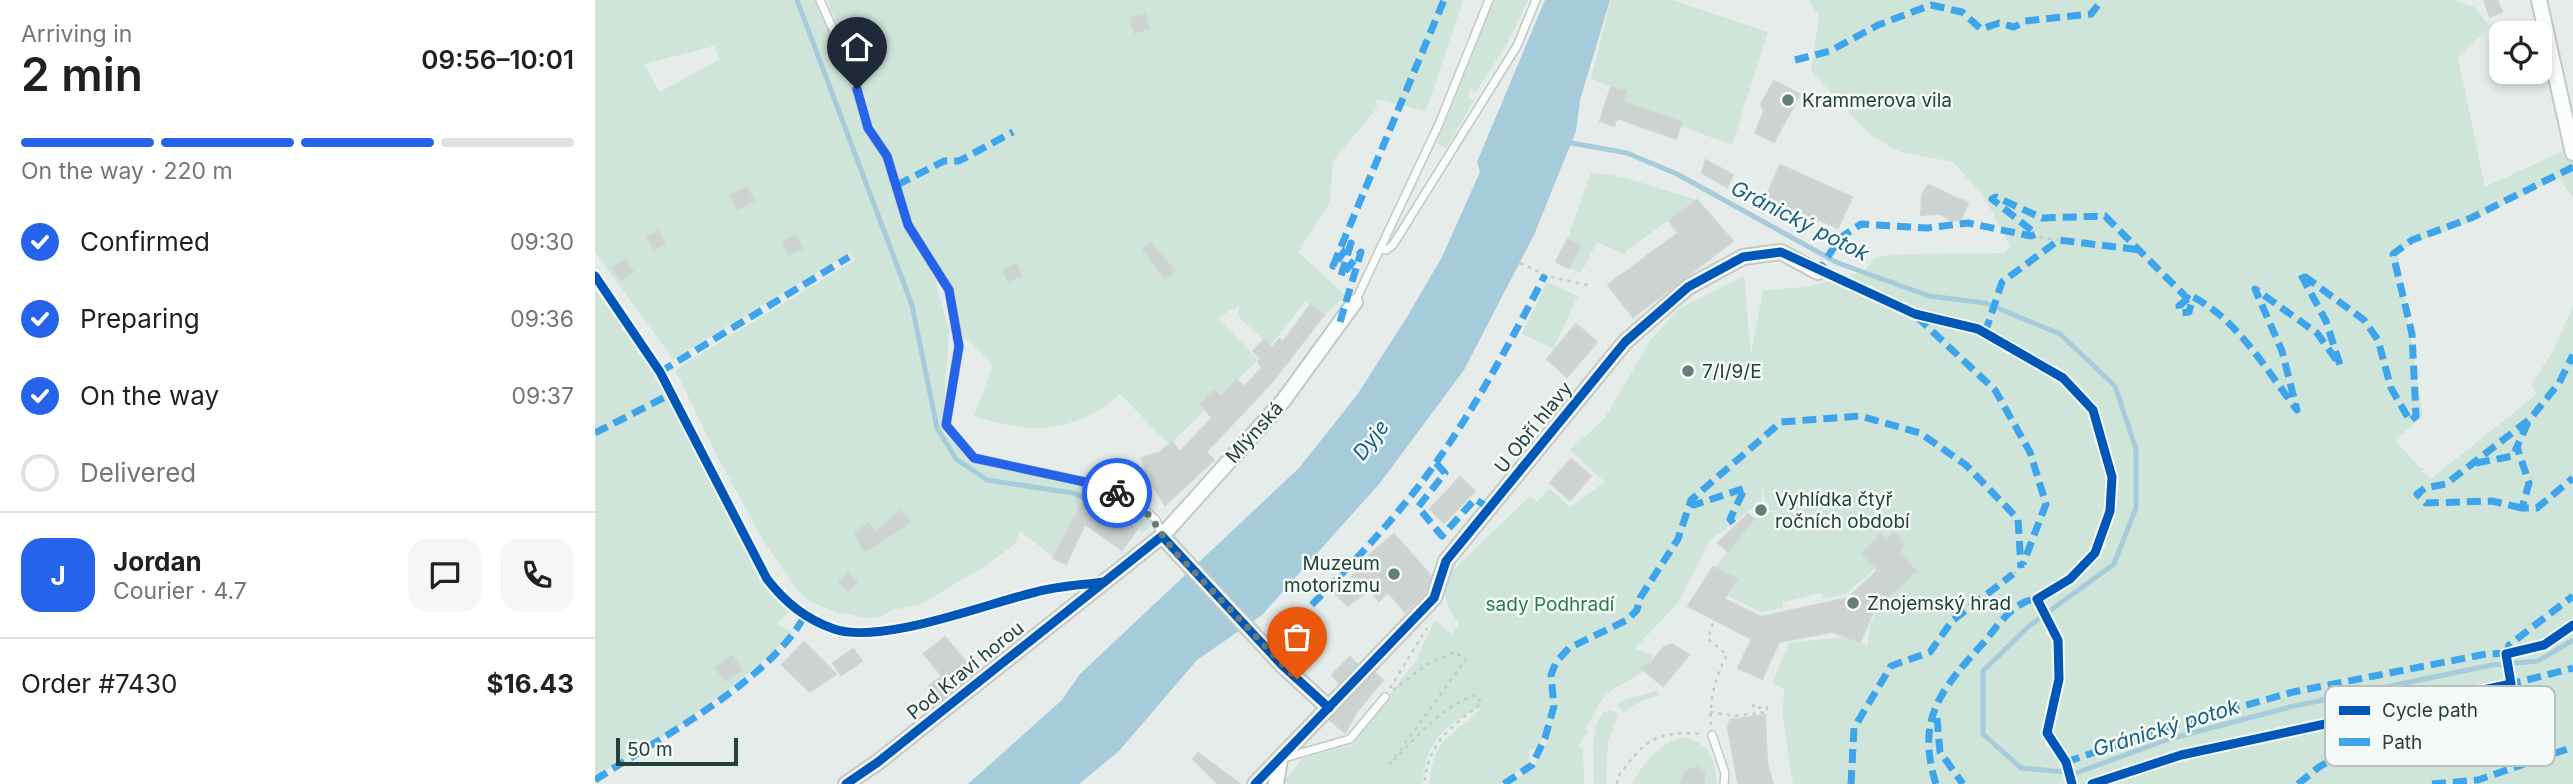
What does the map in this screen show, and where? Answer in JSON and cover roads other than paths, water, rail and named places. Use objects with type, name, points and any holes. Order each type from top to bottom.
[{"type":"street","points":[[2539,0],[2573,153]]},
{"type":"street","name":"U Obří hlavy","points":[[1255,784],[1434,598],[1446,561],[1625,342],[1688,287],[1743,257],[1781,252],[1818,272]]},
{"type":"street","name":"Mlýnská","points":[[1104,582],[1161,536],[1283,401],[1355,302]]},
{"type":"street","points":[[1161,536],[1261,642],[1329,708]]},
{"type":"street","name":"Pod Kraví horou","points":[[846,784],[879,762],[1104,582]]},
{"type":"street","points":[[1276,784],[1280,759]]},
{"type":"lane","points":[[820,0],[851,70],[868,128],[887,156],[908,225],[949,290],[959,346],[946,425],[974,458],[1099,485],[1137,503],[1156,520],[1161,536]]},
{"type":"lane","points":[[1355,302],[1439,124],[1489,0]]},
{"type":"lane","points":[[1380,248],[1386,250],[1393,245],[1517,46],[1537,0]]},
{"type":"lane","points":[[671,394],[767,579],[785,602],[835,629],[854,633],[890,631],[1039,591],[1104,582]]},
{"type":"lane","points":[[1280,759],[1350,739],[1384,696]]},
{"type":"lane","points":[[1712,735],[1725,773],[1724,784]]},
{"type":"water","name":"Dyje","points":[[1545,0],[1610,0],[1580,100],[1576,131],[1534,235],[1464,370],[1380,483],[1262,615],[1197,660],[1119,751],[1079,784],[968,784],[1062,700],[1080,674],[1299,468],[1357,395],[1442,257],[1480,172],[1477,162]]},
{"type":"waterway","points":[[797,0],[912,305],[937,428],[956,459],[987,480],[1073,493],[1127,516]]},
{"type":"waterway","name":"Gránický potok","points":[[1566,142],[1627,153],[1677,174],[1838,263],[1929,296],[1985,303],[2060,334],[2115,386],[2136,449],[2136,508],[2114,564],[2029,626],[1983,671],[1983,734],[2021,768],[2076,773],[2169,739],[2325,700]]},
{"type":"waterway","name":"Gránický potok","points":[[2391,686],[2492,665],[2538,661],[2573,640]]},
{"type":"place","name":"Krammerova vila","points":[[1788,100]]},
{"type":"place","name":"7/I/9/E","points":[[1688,371]]},
{"type":"place","name":"Vyhlídka čtyř ročních období","points":[[1761,510]]},
{"type":"place","name":"Muzeum motorizmu","points":[[1394,574]]},
{"type":"place","name":"Znojemský hrad","points":[[1853,603]]},
{"type":"park label","name":"sady Podhradí","points":[[1550,604]]}]
